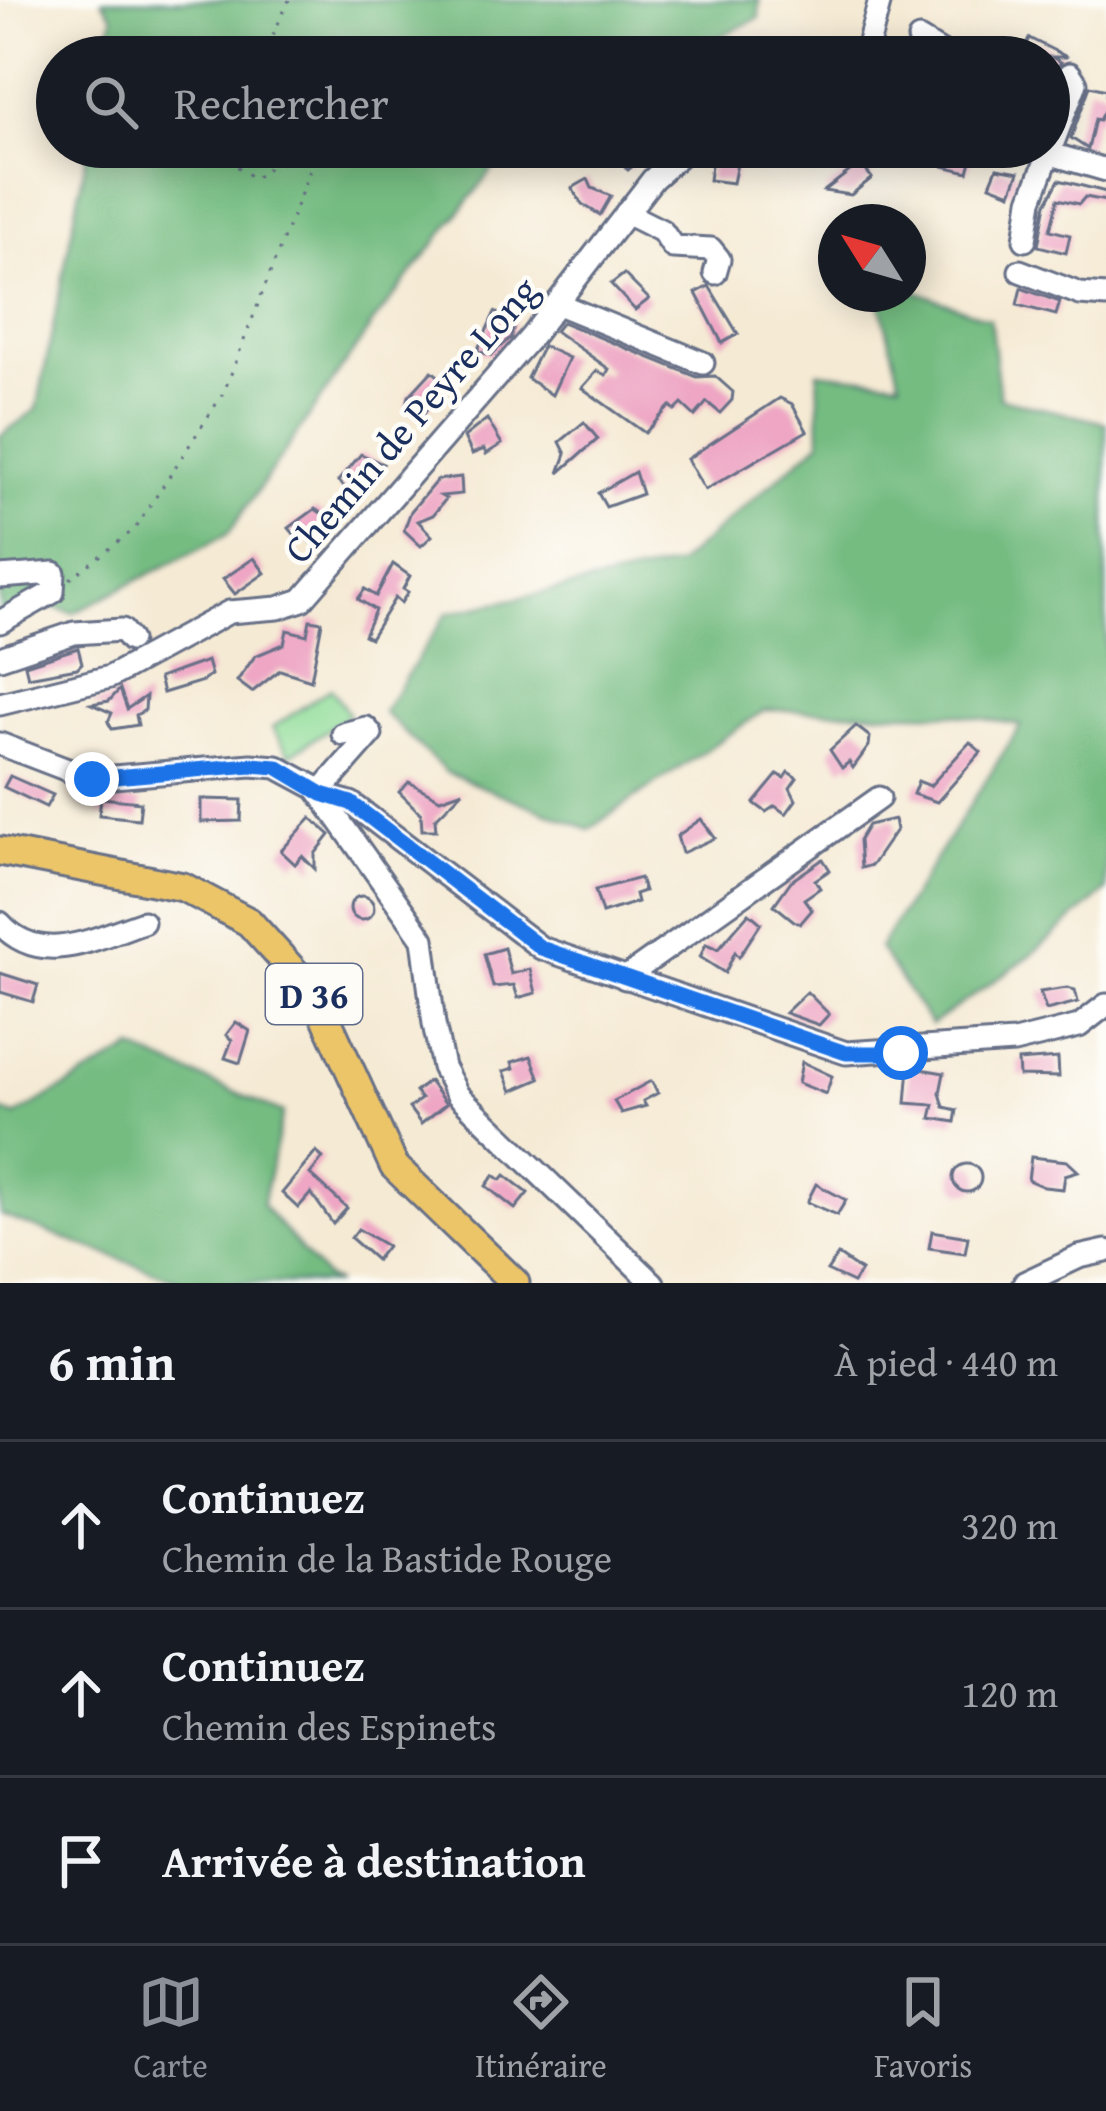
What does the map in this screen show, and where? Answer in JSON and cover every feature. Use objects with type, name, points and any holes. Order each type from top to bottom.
[{"type":"main road","name":"D 36","points":[[0,851],[183,887],[248,922],[316,995],[394,1166],[515,1283]]},
{"type":"main road","name":"D 36","points":[[0,868],[178,903],[212,916],[242,937],[304,1006],[352,1120],[383,1175],[490,1283]]},
{"type":"street","points":[[871,36],[880,0]]},
{"type":"street","points":[[1070,74],[1076,83],[1070,93]]},
{"type":"street","points":[[1070,161],[1106,170]]},
{"type":"street","name":"Chemin de Peyre Long","points":[[0,704],[110,677],[229,612],[278,608],[302,600],[558,304],[626,213],[669,168]]},
{"type":"street","points":[[1024,240],[1034,168]]},
{"type":"street","points":[[626,213],[662,231],[673,247],[711,249],[718,259],[715,273]]},
{"type":"street","points":[[1020,271],[1080,294],[1106,296]]},
{"type":"street","points":[[558,304],[703,363]]},
{"type":"street","points":[[0,577],[54,573],[53,592],[0,622]]},
{"type":"street","points":[[0,658],[74,633],[122,630],[130,640]]},
{"type":"street","points":[[321,793],[371,734],[366,728],[343,734]]},
{"type":"street","points":[[0,744],[92,779],[251,765],[277,767],[321,793],[351,803],[541,948],[846,1053],[1014,1042],[1079,1026],[1106,1005]]},
{"type":"street","points":[[321,793],[423,939],[443,1067],[458,1095],[653,1283]]},
{"type":"street","points":[[625,978],[879,798]]},
{"type":"street","points":[[0,923],[37,947],[64,950],[143,922]]},
{"type":"street","points":[[1024,1283],[1079,1257],[1106,1251]]},
{"type":"path","points":[[273,36],[289,0]]},
{"type":"path","points":[[240,168],[254,179],[268,168]]},
{"type":"path","points":[[53,592],[135,529],[224,392],[311,168]]},
{"type":"green space","points":[[102,0],[759,0],[759,18],[721,36],[109,36],[113,16]]},
{"type":"green space","points":[[84,168],[494,168],[373,323],[228,534],[73,613],[32,601],[0,615],[0,436],[37,409]]},
{"type":"green space","points":[[926,295],[990,319],[1000,398],[1106,423],[1106,891],[1031,955],[931,1025],[879,948],[1021,725],[955,714],[765,710],[589,829],[447,773],[383,712],[447,613],[677,565],[820,442],[818,372],[900,381],[883,312],[926,312]]},
{"type":"green space","points":[[331,688],[349,715],[290,755],[272,728]]},
{"type":"green space","points":[[133,1049],[283,1113],[262,1205],[325,1277],[337,1283],[185,1283],[0,1215],[0,1110],[15,1116]]},
{"type":"building","points":[[1090,86],[1106,90],[1106,107],[1099,120],[1095,119],[1088,149],[1071,138]]},
{"type":"building","points":[[711,168],[736,168],[733,183],[709,180]]},
{"type":"building","points":[[854,168],[864,168],[872,178],[851,195],[824,191]]},
{"type":"building","points":[[997,168],[1019,172],[1011,193],[990,185]]},
{"type":"building","points":[[588,179],[592,188],[611,196],[600,215],[582,204],[572,188]]},
{"type":"building","points":[[1059,180],[1106,192],[1106,201],[1085,197],[1079,204],[1058,199],[1050,230],[1070,235],[1066,253],[1038,246],[1046,204]]},
{"type":"building","points":[[624,274],[649,299],[635,310],[611,284]]},
{"type":"building","points":[[709,286],[738,334],[722,343],[696,293]]},
{"type":"building","points":[[1021,288],[1060,302],[1056,315],[1017,305]]},
{"type":"building","points":[[495,312],[515,322],[511,337],[491,355],[477,351]]},
{"type":"building","points":[[562,322],[697,377],[715,376],[733,392],[732,400],[720,413],[707,402],[695,416],[682,404],[675,411],[670,406],[645,433],[582,388],[597,371],[606,375],[609,369],[555,331]]},
{"type":"building","points":[[543,346],[569,358],[552,395],[527,378]]},
{"type":"building","points":[[432,371],[442,379],[437,385],[441,389],[422,417],[407,404]]},
{"type":"building","points":[[780,398],[792,404],[807,431],[705,490],[687,459]]},
{"type":"building","points":[[487,419],[502,444],[486,454],[484,449],[472,454],[464,437]]},
{"type":"building","points":[[584,422],[598,439],[559,473],[566,454],[560,442]]},
{"type":"building","points":[[361,454],[383,464],[368,482],[356,480],[348,490],[338,481]]},
{"type":"building","points":[[635,472],[642,494],[606,507],[598,493]]},
{"type":"building","points":[[461,477],[462,494],[441,496],[446,499],[433,515],[418,521],[432,536],[421,546],[404,530],[411,511],[437,480]]},
{"type":"building","points":[[315,509],[335,522],[310,542],[305,536],[299,540],[289,528]]},
{"type":"building","points":[[254,558],[265,573],[235,594],[223,579]]},
{"type":"building","points":[[393,564],[410,576],[403,589],[408,592],[401,603],[395,598],[370,638],[364,635],[375,610],[358,599],[365,589],[376,596]]},
{"type":"building","points":[[310,620],[322,622],[311,680],[280,670],[252,692],[237,681],[255,656],[284,644],[287,630],[307,635]]},
{"type":"building","points":[[78,648],[82,663],[77,668],[28,677],[25,665]]},
{"type":"building","points":[[207,661],[211,675],[203,681],[163,693],[159,678]]},
{"type":"building","points":[[120,689],[127,709],[146,696],[145,710],[136,715],[138,725],[112,729],[108,722],[112,713],[91,704],[109,701]]},
{"type":"building","points":[[856,726],[870,737],[869,746],[853,768],[849,762],[842,768],[830,750]]},
{"type":"building","points":[[970,742],[981,752],[937,802],[913,794],[918,781],[930,786]]},
{"type":"building","points":[[788,772],[797,778],[790,788],[796,800],[786,814],[775,806],[766,812],[754,803],[778,774],[784,778]]},
{"type":"building","points":[[10,776],[53,795],[46,807],[4,787]]},
{"type":"building","points":[[409,782],[440,799],[463,791],[435,819],[436,830],[422,830],[421,814],[399,792]]},
{"type":"building","points":[[101,798],[141,802],[139,819],[99,815]]},
{"type":"building","points":[[201,799],[242,800],[241,821],[201,822]]},
{"type":"building","points":[[311,818],[330,835],[315,854],[315,869],[302,856],[295,864],[281,851]]},
{"type":"building","points":[[701,819],[715,838],[682,853],[677,836]]},
{"type":"building","points":[[894,819],[896,830],[872,865],[861,868],[859,840],[868,825]]},
{"type":"building","points":[[823,859],[830,870],[815,880],[820,888],[804,899],[812,910],[800,924],[774,905],[791,881]]},
{"type":"building","points":[[640,878],[644,891],[635,894],[637,902],[602,913],[595,890]]},
{"type":"building","points":[[362,896],[371,899],[371,917],[362,920],[353,917],[350,908],[353,899]]},
{"type":"building","points":[[749,913],[761,923],[739,957],[735,952],[725,973],[700,957],[706,944],[718,949]]},
{"type":"building","points":[[504,948],[511,974],[530,969],[536,993],[518,998],[514,985],[493,987],[484,954]]},
{"type":"building","points":[[0,973],[38,985],[33,1002],[0,992]]},
{"type":"building","points":[[1075,990],[1078,1002],[1046,1010],[1040,992]]},
{"type":"building","points":[[807,992],[829,1014],[819,1025],[785,1013]]},
{"type":"building","points":[[236,1022],[250,1031],[240,1063],[225,1058],[232,1040],[226,1035]]},
{"type":"building","points":[[531,1056],[540,1079],[512,1091],[504,1071],[514,1068],[512,1062]]},
{"type":"building","points":[[1058,1058],[1059,1077],[1019,1076],[1018,1061]]},
{"type":"building","points":[[802,1062],[832,1076],[826,1094],[798,1083]]},
{"type":"building","points":[[909,1067],[944,1073],[940,1093],[944,1107],[957,1110],[955,1122],[931,1118],[934,1105],[906,1103]]},
{"type":"building","points":[[429,1081],[446,1104],[421,1124],[409,1108],[421,1099],[415,1092]]},
{"type":"building","points":[[651,1081],[658,1093],[643,1101],[646,1106],[621,1113],[614,1101]]},
{"type":"building","points":[[316,1152],[323,1158],[310,1174],[347,1208],[333,1224],[311,1193],[298,1208],[282,1193]]},
{"type":"building","points":[[1031,1157],[1067,1161],[1078,1171],[1065,1175],[1063,1189],[1044,1187],[1028,1180]]},
{"type":"building","points":[[967,1164],[977,1168],[981,1178],[977,1188],[967,1192],[957,1188],[953,1178],[957,1168]]},
{"type":"building","points":[[494,1175],[501,1180],[505,1175],[528,1193],[515,1209],[486,1186]]},
{"type":"building","points":[[816,1184],[846,1200],[837,1215],[807,1202]]},
{"type":"building","points":[[358,1229],[387,1246],[376,1260],[351,1238]]},
{"type":"building","points":[[932,1231],[968,1237],[965,1253],[929,1248]]},
{"type":"building","points":[[838,1255],[861,1271],[853,1283],[827,1271]]},
{"type":"route","points":[[92,779],[115,781],[251,765],[277,767],[322,794],[351,803],[541,948],[846,1053],[901,1053]]}]
